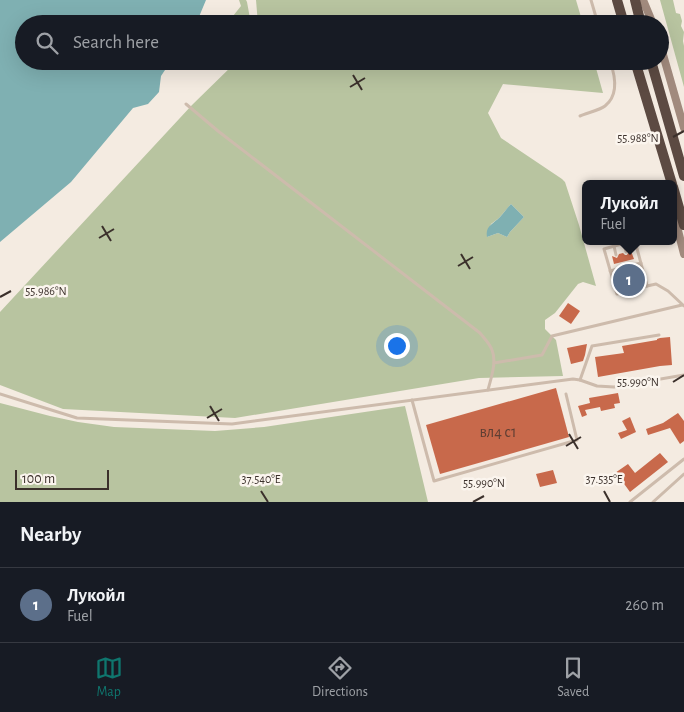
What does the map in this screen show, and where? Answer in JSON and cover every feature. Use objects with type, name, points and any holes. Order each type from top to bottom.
[{"type":"highway","points":[[617,0],[621,15]]},
{"type":"highway","points":[[635,0],[639,15]]},
{"type":"highway","points":[[638,70],[671,180]]},
{"type":"highway","points":[[654,70],[684,176]]},
{"type":"highway","points":[[677,201],[684,225]]},
{"type":"main road","points":[[643,0],[649,15]]},
{"type":"main road","points":[[667,70],[684,128]]},
{"type":"main road","points":[[658,140],[666,180]]},
{"type":"main road","points":[[677,226],[684,254]]},
{"type":"lane","points":[[591,0],[595,15]]},
{"type":"lane","points":[[580,116],[605,106],[611,98],[616,82],[613,70]]},
{"type":"lane","points":[[186,104],[218,131],[480,333],[492,350],[494,363],[488,390]]},
{"type":"lane","points":[[619,245],[604,249],[617,294],[656,284],[668,291],[683,306]]},
{"type":"lane","points":[[624,245],[626,252]]},
{"type":"lane","points":[[634,245],[647,286]]},
{"type":"lane","points":[[614,246],[616,255]]},
{"type":"lane","points":[[629,260],[630,266]]},
{"type":"lane","points":[[619,263],[620,268]]},
{"type":"lane","points":[[610,271],[641,263]]},
{"type":"lane","points":[[494,363],[542,355],[552,336],[683,306]]},
{"type":"lane","points":[[580,380],[592,346],[659,335]]},
{"type":"lane","points":[[0,394],[77,418],[232,424],[573,380],[614,388],[684,375]]},
{"type":"lane","points":[[412,400],[434,481],[577,440],[566,394]]},
{"type":"lane","points":[[630,502],[684,459]]},
{"type":"lane","points":[[653,502],[684,474]]},
{"type":"green space","points":[[239,0],[246,0],[249,15],[234,15],[241,6]]},
{"type":"green space","points":[[256,0],[576,0],[580,15],[257,15]]},
{"type":"green space","points":[[660,0],[673,0],[676,13],[680,14],[681,26],[684,32],[684,87],[669,33],[669,15],[664,15]]},
{"type":"green space","points":[[228,70],[597,70],[603,93],[503,84],[488,113],[501,138],[565,182],[579,225],[582,245],[585,245],[596,286],[583,282],[578,284],[555,313],[545,320],[545,329],[556,340],[563,376],[479,378],[235,418],[63,409],[0,385],[0,312],[192,105]],"holes":[[[511,204],[524,217],[507,237],[498,233],[487,237],[491,224]]]},
{"type":"green space","points":[[0,403],[78,422],[114,427],[215,431],[264,427],[405,406],[428,502],[0,502]]},
{"type":"water","points":[[0,0],[206,0],[200,15],[15,15],[15,70],[165,70],[161,76],[159,92],[148,104],[133,108],[71,182],[0,242]]},
{"type":"water","points":[[511,204],[524,217],[507,237],[498,233],[487,237],[488,228]]},
{"type":"building","points":[[631,251],[634,259],[614,264],[612,256],[617,258],[619,254],[627,255]]},
{"type":"building","points":[[636,270],[640,284],[622,289],[618,275]]},
{"type":"building","points":[[568,303],[580,311],[571,324],[559,316]]},
{"type":"building","points":[[670,337],[672,365],[598,377],[595,357],[624,353],[622,346]]},
{"type":"building","points":[[587,344],[583,361],[571,364],[567,348]]},
{"type":"building","points":[[556,388],[569,437],[440,474],[426,425]]},
{"type":"building","points":[[618,393],[620,403],[614,404],[615,408],[601,411],[600,407],[585,410],[587,415],[582,417],[578,406],[590,403],[589,398]]},
{"type":"building","points":[[678,413],[684,421],[684,441],[680,444],[670,428],[648,435],[646,429],[663,423]]},
{"type":"building","points":[[630,417],[636,432],[621,439],[618,433],[627,430],[622,421]]},
{"type":"building","points":[[660,453],[668,462],[630,492],[622,481],[620,482],[615,473],[628,464],[635,473]]},
{"type":"building","points":[[553,470],[557,483],[540,487],[536,474]]},
{"type":"place","name":"Лукойл","points":[[629,280]]}]
